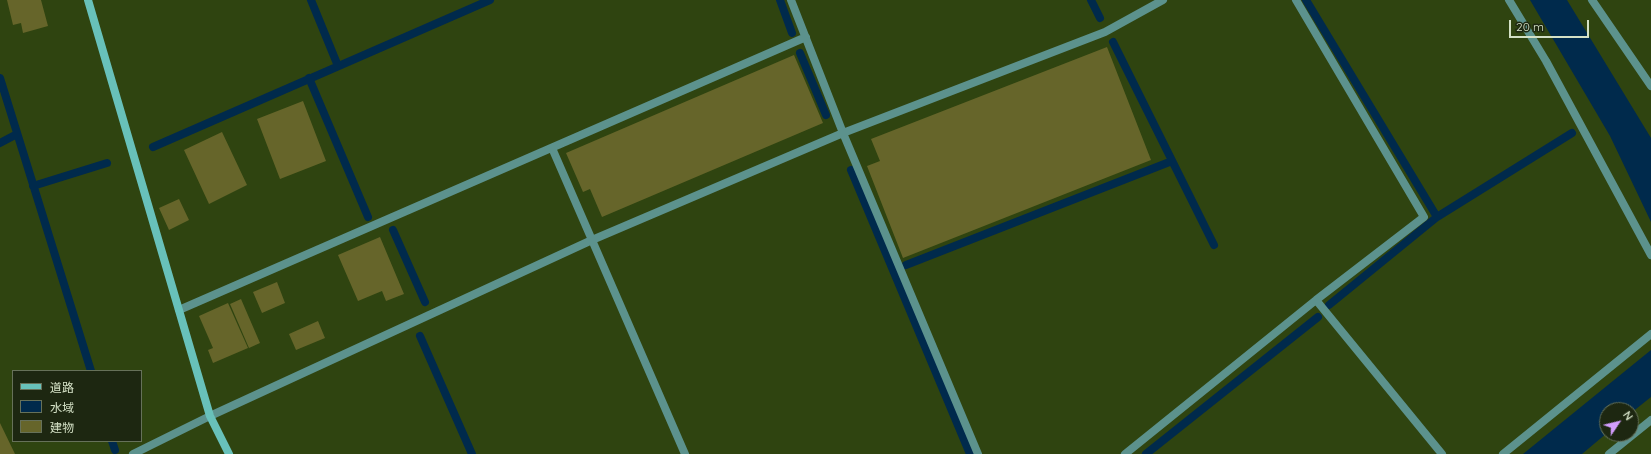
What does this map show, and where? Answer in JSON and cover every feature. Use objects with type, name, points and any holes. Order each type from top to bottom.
[{"type":"street","points":[[88,0],[210,416],[229,454]]},
{"type":"street","points":[[791,0],[843,133],[978,454]]},
{"type":"street","points":[[133,454],[210,416],[592,240],[843,133],[1105,32],[1163,0]]},
{"type":"street","points":[[1125,454],[1316,300],[1424,217],[1296,0]]},
{"type":"street","points":[[1510,0],[1546,61],[1651,255]]},
{"type":"street","points":[[1592,0],[1651,86]]},
{"type":"street","points":[[179,310],[806,38]]},
{"type":"street","points":[[552,148],[685,454]]},
{"type":"street","points":[[1316,300],[1442,454]]},
{"type":"street","points":[[1503,454],[1651,334]]},
{"type":"street","points":[[1609,454],[1651,420]]},
{"type":"water","points":[[1530,0],[1567,0],[1651,138],[1651,222],[1610,136]]},
{"type":"water","points":[[1651,350],[1651,397],[1639,407],[1639,402],[1599,402],[1599,440],[1582,454],[1523,454]]},
{"type":"building","points":[[7,0],[41,0],[48,26],[23,33],[21,23],[13,25]]},
{"type":"building","points":[[1107,47],[1151,160],[903,258],[867,166],[880,161],[871,139]]},
{"type":"building","points":[[794,55],[823,123],[602,217],[590,189],[583,192],[566,153]]},
{"type":"building","points":[[303,101],[326,161],[280,179],[257,119]]},
{"type":"building","points":[[222,132],[247,185],[209,204],[184,150]]},
{"type":"building","points":[[179,199],[189,220],[169,230],[159,208]]},
{"type":"building","points":[[380,237],[404,294],[386,301],[382,291],[358,301],[338,255]]},
{"type":"building","points":[[277,282],[285,303],[262,313],[253,292]]},
{"type":"building","points":[[241,299],[260,343],[249,348],[230,304]]},
{"type":"building","points":[[228,303],[248,348],[213,363],[208,350],[213,348],[199,316]]},
{"type":"building","points":[[318,321],[325,338],[296,350],[289,334]]},
{"type":"building","points":[[0,423],[15,454],[0,454]]},
{"type":"waterway","points":[[311,0],[338,66]]},
{"type":"waterway","points":[[153,147],[490,0]]},
{"type":"waterway","points":[[780,0],[792,33]]},
{"type":"waterway","points":[[1091,0],[1100,18]]},
{"type":"waterway","points":[[1306,0],[1437,217]]},
{"type":"waterway","points":[[1113,42],[1214,245]]},
{"type":"waterway","points":[[800,53],[826,115]]},
{"type":"waterway","points":[[0,78],[91,370]]},
{"type":"waterway","points":[[309,78],[368,217]]},
{"type":"waterway","points":[[1329,305],[1437,217],[1572,133]]},
{"type":"waterway","points":[[0,143],[17,134]]},
{"type":"waterway","points":[[906,265],[1172,161]]},
{"type":"waterway","points":[[33,186],[107,163]]},
{"type":"waterway","points":[[851,170],[970,454]]},
{"type":"waterway","points":[[393,230],[425,302]]},
{"type":"waterway","points":[[1146,454],[1318,317]]},
{"type":"waterway","points":[[420,336],[472,454]]},
{"type":"waterway","points":[[112,442],[115,450]]}]
